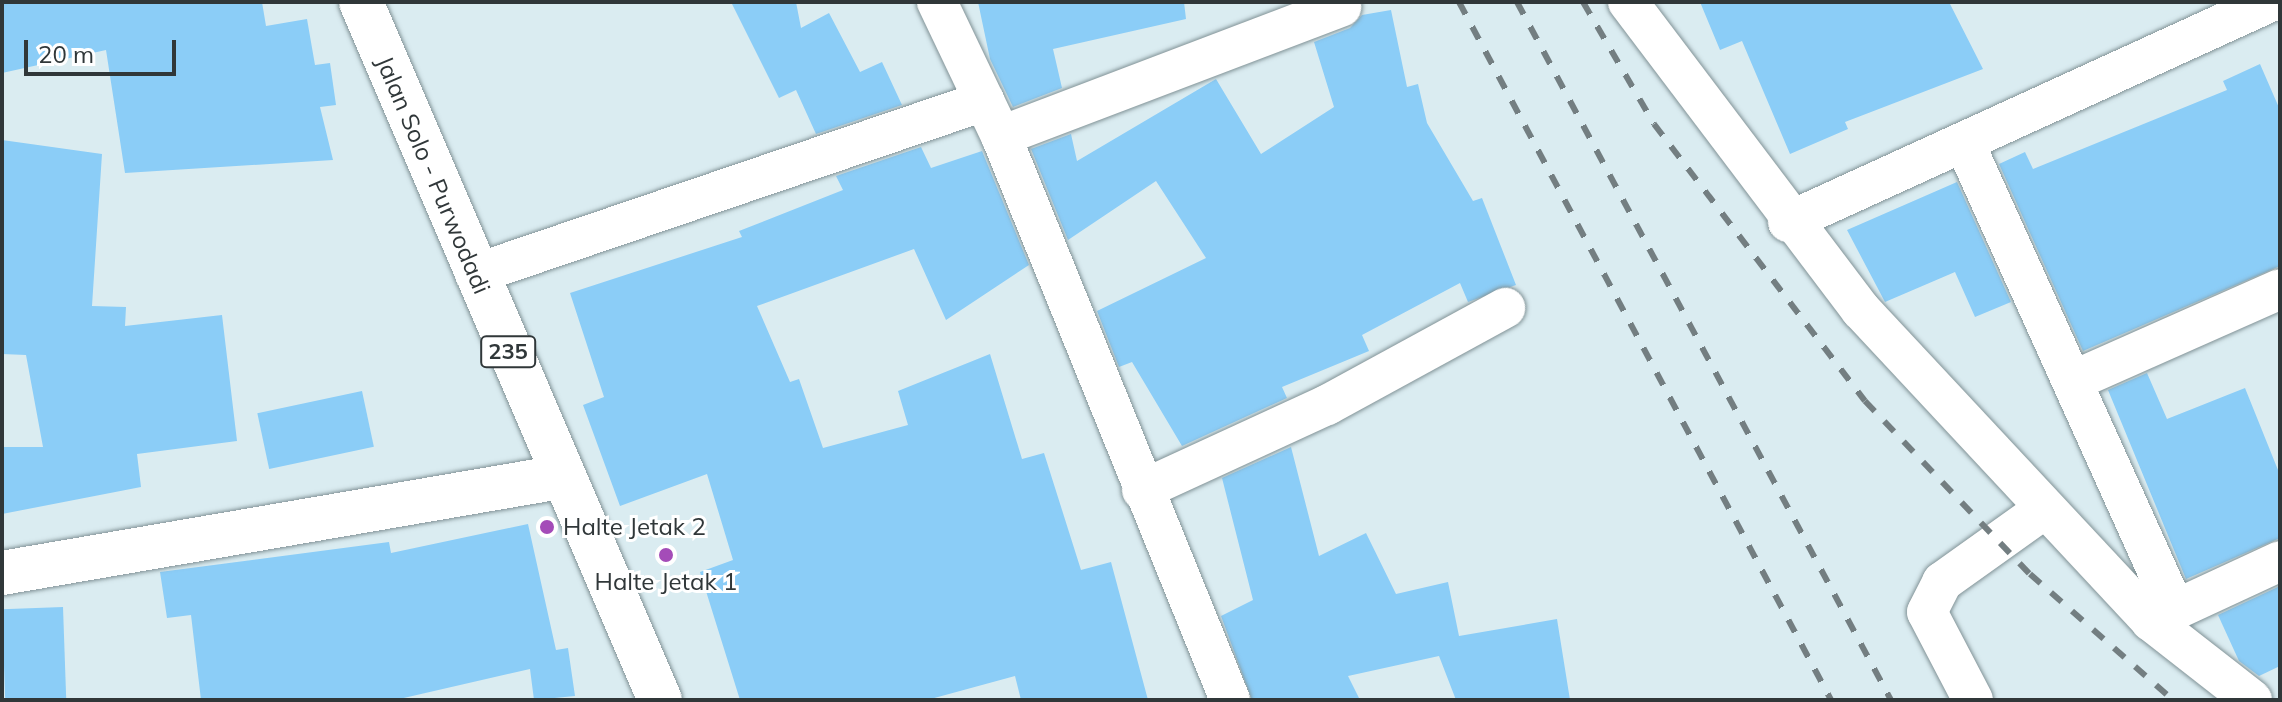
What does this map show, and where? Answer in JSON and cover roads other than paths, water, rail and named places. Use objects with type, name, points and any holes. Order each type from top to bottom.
[{"type":"main road","name":"Jalan Solo - Purwodadi","points":[[361,2],[560,477],[660,700]]},
{"type":"main road","points":[[2,573],[560,477]]},
{"type":"street","points":[[1788,222],[2270,2]]},
{"type":"street","points":[[944,4],[1001,136],[1142,490],[1230,700]]},
{"type":"street","points":[[1001,136],[1341,7]]},
{"type":"street","points":[[1645,7],[1788,222],[2043,510],[2163,615],[2252,700]]},
{"type":"street","points":[[475,274],[984,101]]},
{"type":"street","points":[[1964,142],[2075,380],[2163,615]]},
{"type":"street","points":[[2075,380],[2280,289]]},
{"type":"street","points":[[1142,490],[1327,405],[1505,308]]},
{"type":"street","points":[[1973,700],[1927,612],[1942,582],[2043,510]]},
{"type":"street","points":[[2163,615],[2280,561]]},
{"type":"railway","points":[[1459,2],[1831,700]]},
{"type":"railway","points":[[1517,2],[1891,700]]},
{"type":"railway","points":[[1583,2],[1654,124],[1865,401],[2030,574],[2173,700]]},
{"type":"place","name":"Halte Jetak 2","points":[[547,527]]},
{"type":"place","name":"Halte Jetak 1","points":[[666,555]]}]
